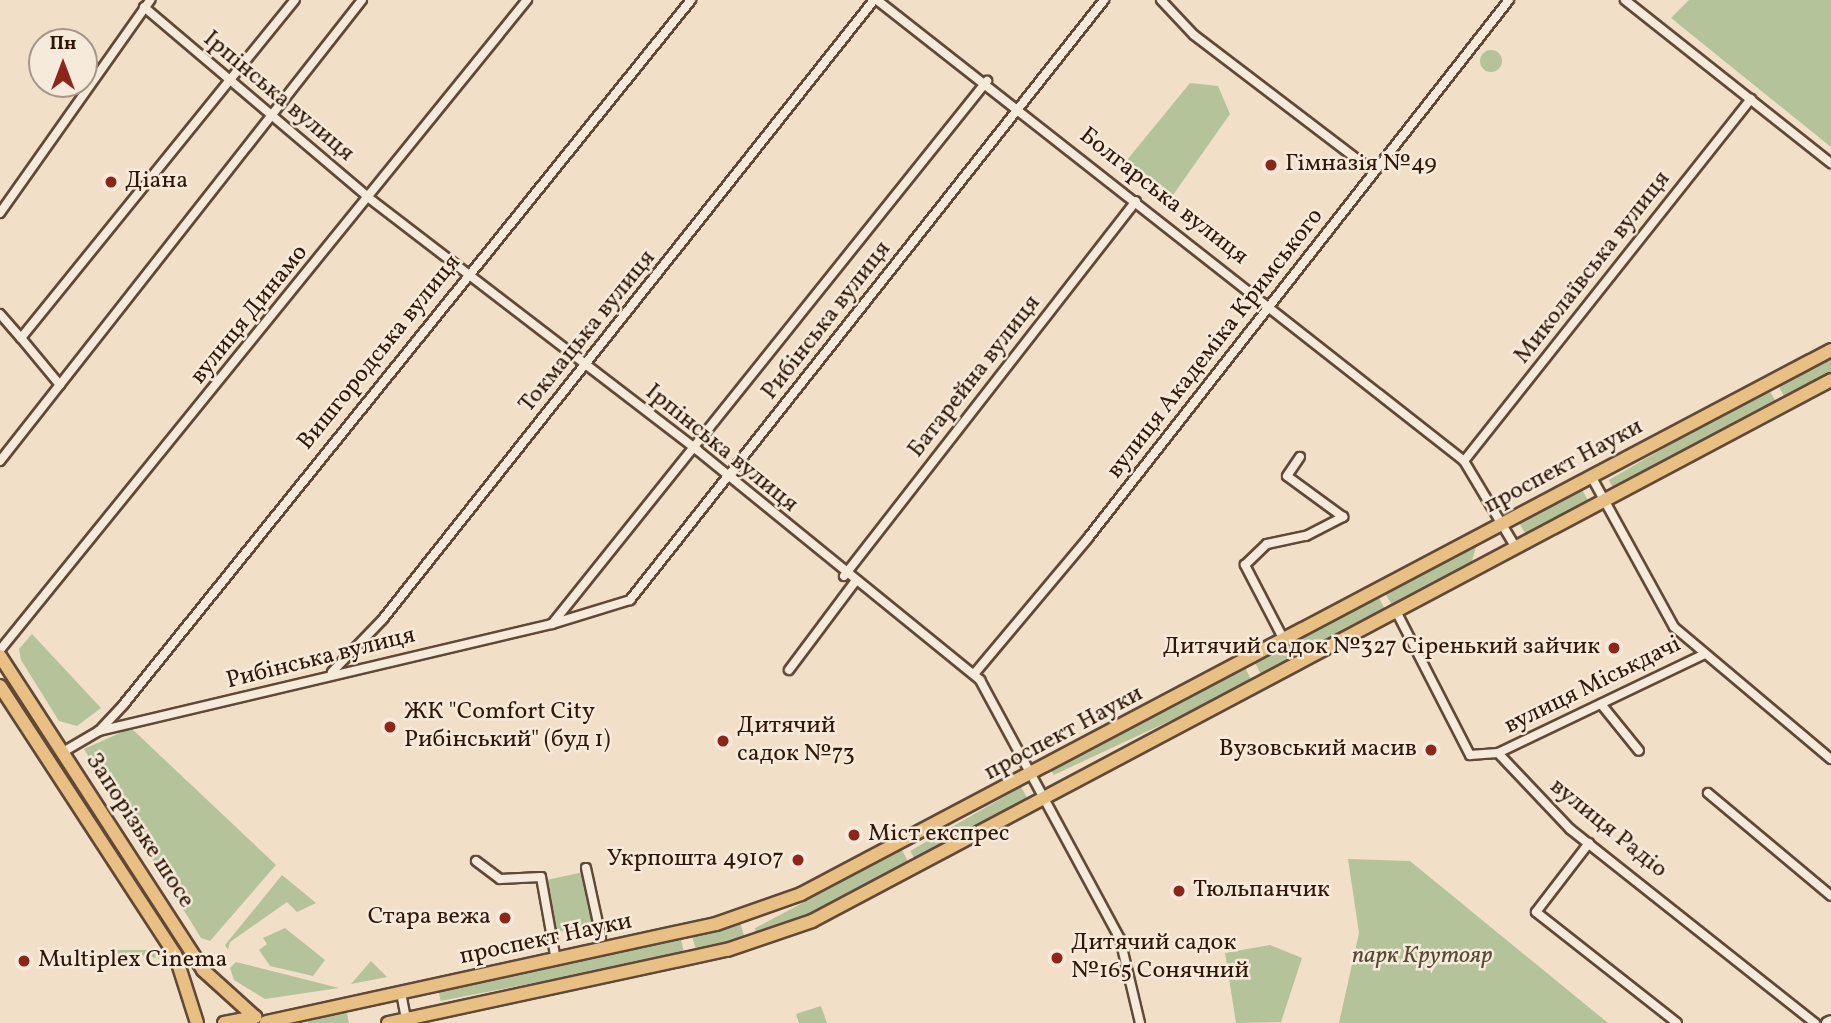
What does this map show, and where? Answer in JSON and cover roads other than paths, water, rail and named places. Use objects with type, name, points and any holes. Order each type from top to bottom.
[{"type":"main road","name":"проспект Науки","points":[[225,1023],[263,1021],[556,960],[776,904],[1034,774],[1831,350]]},
{"type":"main road","name":"проспект Науки","points":[[388,1023],[761,940],[812,921],[1831,380]]},
{"type":"main road","name":"Запорізьке шосе","points":[[0,656],[203,970],[263,1021]]},
{"type":"main road","name":"Запорізьке шосе","points":[[0,686],[175,954],[197,1023]]},
{"type":"street","points":[[21,338],[295,0]]},
{"type":"street","points":[[0,461],[362,0]]},
{"type":"street","name":"вулиця Динамо","points":[[0,650],[527,0]]},
{"type":"street","name":"Вишгородська вулиця","points":[[99,731],[691,0]]},
{"type":"street","name":"Болгарська вулиця","points":[[876,0],[987,81],[1465,461],[1516,548]]},
{"type":"street","name":"Токмацька вулиця","points":[[321,678],[345,664],[876,0]]},
{"type":"street","name":"Рибінська вулиця","points":[[99,731],[552,624],[630,600],[731,477],[1104,0]]},
{"type":"street","points":[[1161,0],[1194,35],[1374,173]]},
{"type":"street","name":"вулиця Академіка Кримського","points":[[974,674],[1374,173],[1508,0]]},
{"type":"street","points":[[1625,0],[1831,163]]},
{"type":"street","points":[[0,213],[147,3]]},
{"type":"street","name":"Ірпінська вулиця","points":[[147,3],[228,80],[369,198],[585,367],[697,450],[844,576],[974,674],[1034,774],[1120,939],[1140,1023]]},
{"type":"street","name":"Рибінська вулиця","points":[[552,624],[697,450],[987,81]]},
{"type":"street","name":"Миколаївська вулиця","points":[[1465,461],[1751,99]]},
{"type":"street","name":"Батарейна вулиця","points":[[844,576],[1136,201]]},
{"type":"street","points":[[0,314],[60,385]]},
{"type":"street","points":[[1284,640],[1245,565],[1266,544],[1306,536],[1343,517],[1287,476],[1300,457]]},
{"type":"street","points":[[1591,476],[1674,627],[1831,759]]},
{"type":"street","points":[[789,670],[854,583]]},
{"type":"street","points":[[1396,611],[1470,755],[1498,753]]},
{"type":"street","name":"вулиця Міськдачі","points":[[1498,753],[1705,654]]},
{"type":"street","points":[[1601,704],[1639,751]]},
{"type":"street","points":[[63,752],[99,731]]},
{"type":"street","name":"вулиця Радіо","points":[[1498,753],[1589,843],[1815,1023]]},
{"type":"street","points":[[1708,793],[1831,896]]},
{"type":"street","points":[[1589,843],[1536,912],[1677,1023]]},
{"type":"street","points":[[476,861],[500,879],[541,877],[556,960]]},
{"type":"street","points":[[586,868],[601,937]]},
{"type":"street","points":[[401,993],[406,1018]]},
{"type":"place","name":"Гімназія №49","points":[[1271,165]]},
{"type":"place","name":"Діана","points":[[111,182]]},
{"type":"place","name":"Дитячий садок №327 Сіренький зайчик","points":[[1614,648]]},
{"type":"place","name":"ЖК \"Comfort City Рибінський\" (буд 1)","points":[[390,727]]},
{"type":"place","name":"Дитячий садок №73","points":[[723,741]]},
{"type":"place","name":"Вузовський масив","points":[[1431,750]]},
{"type":"place","name":"Міст експрес","points":[[854,835]]},
{"type":"place","name":"Укрпошта 49107","points":[[798,860]]},
{"type":"place","name":"Тюльпанчик","points":[[1179,891]]},
{"type":"place","name":"Стара вежа","points":[[505,918]]},
{"type":"place","name":"Дитячий садок №165 Сонячний","points":[[1057,958]]},
{"type":"place","name":"Multiplex Cinema","points":[[24,961]]},
{"type":"park label","name":"парк Крутояр","points":[[1422,957]]}]
